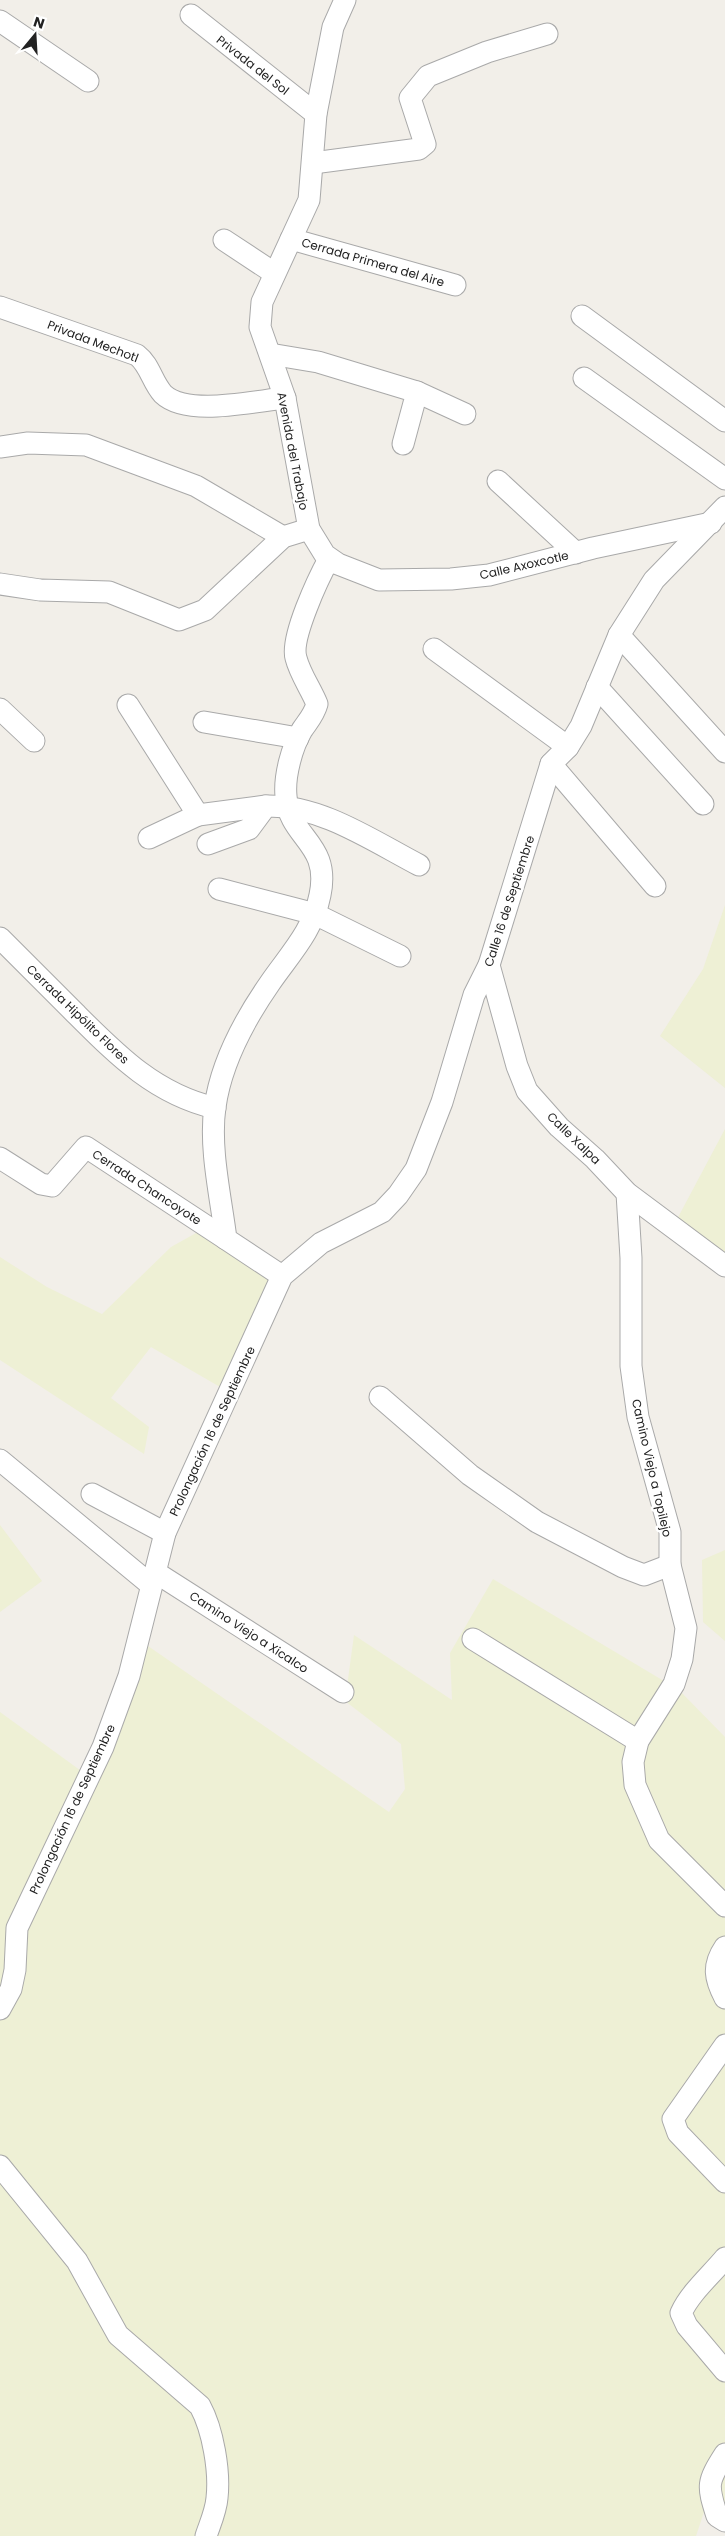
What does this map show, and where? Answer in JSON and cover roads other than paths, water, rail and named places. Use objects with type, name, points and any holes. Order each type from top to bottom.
[{"type":"street","name":"Avenida del Trabajo","points":[[309,530],[285,398],[260,327],[262,302],[309,200],[314,163],[316,114],[333,27],[345,0]]},
{"type":"street","name":"Privada del Sol","points":[[190,15],[316,114]]},
{"type":"street","points":[[0,21],[88,81]]},
{"type":"street","points":[[314,163],[419,149],[425,144],[410,98],[428,76],[487,52],[547,34]]},
{"type":"street","points":[[224,240],[274,273]]},
{"type":"street","name":"Cerrada Primera del Aire","points":[[291,240],[455,285]]},
{"type":"street","name":"Privada Mechotl","points":[[0,307],[137,355],[145,361],[157,387],[177,404],[211,406],[285,398]]},
{"type":"street","points":[[582,316],[725,421]]},
{"type":"street","points":[[270,354],[318,362],[417,392],[465,414]]},
{"type":"street","points":[[584,378],[725,480]]},
{"type":"street","points":[[403,444],[417,392]]},
{"type":"street","points":[[0,447],[28,443],[86,445],[196,486],[283,537]]},
{"type":"street","points":[[498,481],[576,552]]},
{"type":"street","name":"Calle Axoxcotle","points":[[309,530],[329,559],[351,570],[379,580],[442,579],[488,575],[576,552],[720,519]]},
{"type":"street","name":"Calle 16 de Septiembre","points":[[282,1276],[321,1243],[382,1212],[398,1195],[416,1169],[442,1102],[474,995],[489,965],[551,764],[568,747],[581,726],[619,635],[654,580],[720,519]]},
{"type":"street","points":[[0,584],[40,590],[109,592],[179,620],[205,610],[283,537],[309,530]]},
{"type":"street","points":[[282,1276],[226,1239],[214,1135],[215,1108],[219,1085],[231,1054],[250,1016],[270,983],[306,934],[315,914],[323,878],[322,864],[314,849],[297,826],[287,806],[286,784],[298,738],[315,711],[317,704],[295,657],[295,645],[315,584],[329,559]]},
{"type":"street","points":[[619,635],[725,752]]},
{"type":"street","points":[[434,649],[568,747]]},
{"type":"street","points":[[597,687],[703,804]]},
{"type":"street","points":[[128,705],[198,815]]},
{"type":"street","points":[[0,709],[34,741]]},
{"type":"street","points":[[204,722],[298,738]]},
{"type":"street","points":[[551,764],[654,886]]},
{"type":"street","points":[[208,844],[249,829],[266,806]]},
{"type":"street","points":[[149,838],[198,815],[266,806],[287,806],[332,820],[419,865]]},
{"type":"street","points":[[219,889],[315,914],[400,956]]},
{"type":"street","name":"Cerrada Hipólito Flores","points":[[0,938],[124,1062],[172,1092],[194,1103],[215,1108]]},
{"type":"street","name":"Calle Xalpa","points":[[489,965],[517,1066],[527,1091],[559,1127],[595,1158],[627,1193],[725,1266]]},
{"type":"street","name":"Cerrada Chancoyote","points":[[0,1158],[35,1181],[52,1186],[86,1147],[226,1239]]},
{"type":"street","name":"Camino Viejo a Topilejo","points":[[627,1193],[631,1258],[631,1366],[638,1417],[670,1532],[670,1565],[686,1628],[682,1659],[674,1684],[638,1741],[633,1762],[635,1785],[659,1840],[725,1906]]},
{"type":"street","name":"Prolongación 16 de Septiembre","points":[[0,2009],[11,1989],[15,1970],[17,1928],[103,1747],[129,1676],[165,1533],[282,1276]]},
{"type":"street","points":[[380,1397],[470,1475],[537,1522],[622,1567],[644,1574],[670,1565]]},
{"type":"street","name":"Camino Viejo a Xicalco","points":[[0,1460],[153,1579],[343,1692]]},
{"type":"street","points":[[92,1494],[165,1533]]},
{"type":"street","points":[[473,1639],[638,1741]]},
{"type":"street","points":[[725,1947],[716,1966],[716,1983],[725,1998]]},
{"type":"street","points":[[725,2045],[673,2119],[678,2133],[725,2182]]},
{"type":"street","points":[[0,2166],[77,2261],[118,2335],[200,2406],[208,2422],[217,2472],[217,2499],[206,2536]]},
{"type":"street","points":[[725,2258],[687,2300],[681,2313],[688,2326],[725,2371]]},
{"type":"street","points":[[725,2454],[713,2472],[708,2489],[717,2516],[725,2521]]}]
